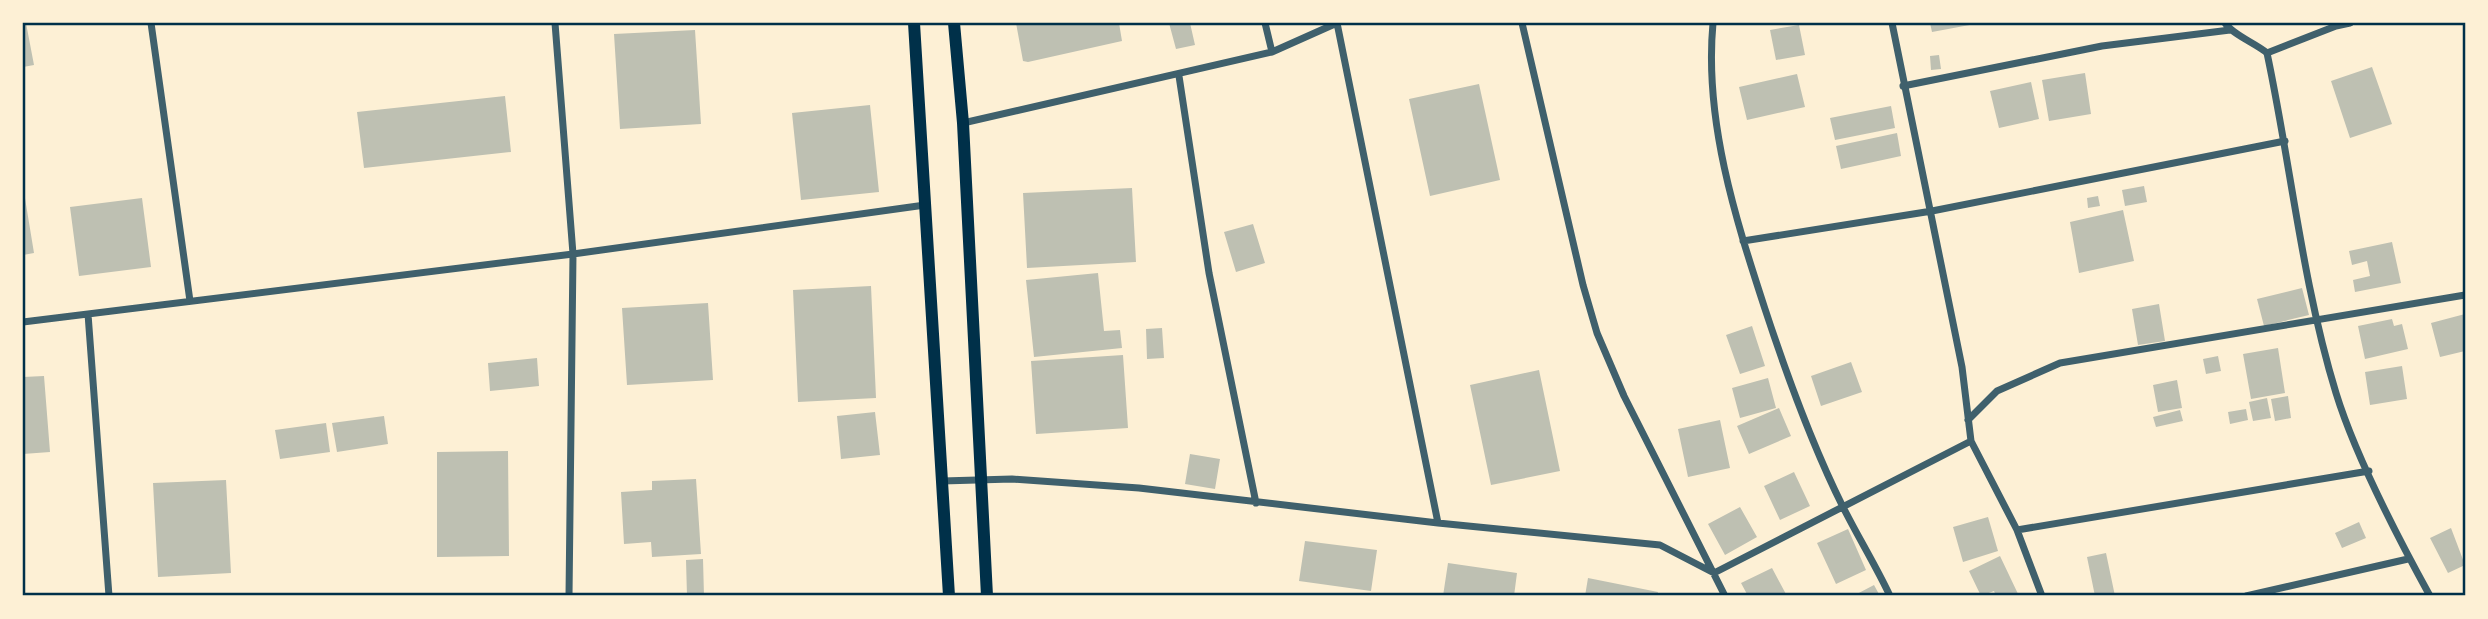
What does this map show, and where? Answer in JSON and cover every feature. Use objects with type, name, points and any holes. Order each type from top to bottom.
[{"type":"main road","points":[[914,23],[949,596]]},
{"type":"main road","points":[[954,23],[963,123],[987,596]]},
{"type":"street","points":[[151,23],[190,301]]},
{"type":"street","points":[[555,23],[573,254],[569,596]]},
{"type":"street","points":[[1265,23],[1272,52]]},
{"type":"street","points":[[963,123],[1179,76],[1272,52],[1337,23],[1438,523]]},
{"type":"street","points":[[1522,23],[1583,285],[1597,333],[1624,396],[1726,596]]},
{"type":"street","points":[[1713,23],[1716,120],[1726,178],[1743,241],[1804,419],[1843,508],[1890,596]]},
{"type":"street","points":[[1892,23],[1903,86],[1932,211],[1963,378],[1971,441],[2017,530],[2042,596]]},
{"type":"street","points":[[2267,52],[2336,25],[2350,23]]},
{"type":"street","points":[[1903,86],[2102,46],[2227,26],[2267,52],[2285,141],[2298,228],[2337,397],[2408,559],[2430,596]]},
{"type":"street","points":[[1179,76],[1209,273],[1256,503]]},
{"type":"street","points":[[1743,241],[1932,211],[2285,141]]},
{"type":"street","points":[[23,322],[573,254],[925,205]]},
{"type":"street","points":[[1967,420],[1997,391],[2060,363],[2318,317],[2465,295]]},
{"type":"street","points":[[88,314],[109,596]]},
{"type":"street","points":[[1714,573],[1971,441]]},
{"type":"street","points":[[2017,530],[2369,471]]},
{"type":"street","points":[[942,481],[1105,485],[1660,545],[1714,573]]},
{"type":"street","points":[[2246,596],[2408,559]]},
{"type":"building","points":[[23,23],[26,23],[34,65],[23,67]]},
{"type":"building","points":[[1016,23],[1119,23],[1122,41],[1028,62],[1023,61]]},
{"type":"building","points":[[1169,23],[1190,23],[1195,45],[1176,49]]},
{"type":"building","points":[[1930,23],[1975,23],[1975,24],[1932,32]]},
{"type":"building","points":[[1799,25],[1805,55],[1776,60],[1770,30]]},
{"type":"building","points":[[695,30],[701,124],[620,129],[614,34]]},
{"type":"building","points":[[1939,55],[1941,69],[1931,70],[1930,56]]},
{"type":"building","points":[[2372,67],[2392,124],[2350,138],[2331,81]]},
{"type":"building","points":[[2085,73],[2091,114],[2049,121],[2042,80]]},
{"type":"building","points":[[1797,74],[1805,107],[1747,120],[1739,87]]},
{"type":"building","points":[[2031,82],[2039,119],[1999,128],[1990,91]]},
{"type":"building","points":[[1479,84],[1500,180],[1430,196],[1409,99]]},
{"type":"building","points":[[505,96],[511,152],[364,168],[357,112]]},
{"type":"building","points":[[870,105],[879,192],[801,200],[792,113]]},
{"type":"building","points":[[1891,106],[1895,128],[1835,140],[1830,118]]},
{"type":"building","points":[[1897,133],[1901,156],[1841,169],[1836,146]]},
{"type":"building","points":[[23,186],[34,253],[23,255]]},
{"type":"building","points":[[2144,186],[2147,202],[2125,206],[2122,190]]},
{"type":"building","points":[[1132,188],[1136,262],[1027,268],[1023,193]]},
{"type":"building","points":[[2098,196],[2100,206],[2088,208],[2087,198]]},
{"type":"building","points":[[142,198],[151,267],[79,276],[70,207]]},
{"type":"building","points":[[2123,210],[2134,261],[2079,273],[2070,222]]},
{"type":"building","points":[[1253,224],[1265,263],[1236,272],[1224,232]]},
{"type":"building","points":[[2392,242],[2401,283],[2355,292],[2353,280],[2370,276],[2367,261],[2352,265],[2349,251]]},
{"type":"building","points":[[1098,273],[1104,331],[1120,330],[1122,348],[1034,357],[1026,280]]},
{"type":"building","points":[[871,286],[876,398],[798,402],[793,290]]},
{"type":"building","points":[[2302,288],[2309,315],[2264,326],[2257,299]]},
{"type":"building","points":[[708,303],[713,380],[627,385],[622,308]]},
{"type":"building","points":[[2159,304],[2165,341],[2138,345],[2132,309]]},
{"type":"building","points":[[2465,314],[2465,351],[2440,357],[2431,323]]},
{"type":"building","points":[[2392,319],[2394,326],[2402,324],[2408,349],[2365,359],[2358,326]]},
{"type":"building","points":[[1752,326],[1765,366],[1740,374],[1726,335]]},
{"type":"building","points":[[1162,328],[1164,358],[1147,359],[1146,329]]},
{"type":"building","points":[[2278,348],[2285,393],[2251,399],[2243,354]]},
{"type":"building","points":[[1123,355],[1128,428],[1036,434],[1031,361]]},
{"type":"building","points":[[2218,356],[2221,371],[2206,374],[2203,359]]},
{"type":"building","points":[[537,358],[539,386],[490,391],[488,363]]},
{"type":"building","points":[[1851,362],[1862,392],[1821,406],[1811,376]]},
{"type":"building","points":[[2402,366],[2407,399],[2370,405],[2365,372]]},
{"type":"building","points":[[1539,370],[1560,471],[1491,485],[1470,385]]},
{"type":"building","points":[[44,376],[50,452],[23,454],[23,377]]},
{"type":"building","points":[[1768,378],[1776,408],[1740,418],[1732,388]]},
{"type":"building","points":[[2177,380],[2182,408],[2158,412],[2153,385]]},
{"type":"building","points":[[2288,396],[2291,418],[2275,421],[2271,399]]},
{"type":"building","points":[[2267,398],[2271,418],[2253,421],[2249,402]]},
{"type":"building","points":[[1779,408],[1791,436],[1749,454],[1737,426]]},
{"type":"building","points":[[2246,409],[2248,420],[2230,424],[2228,412]]},
{"type":"building","points":[[2180,410],[2183,421],[2156,427],[2153,417]]},
{"type":"building","points":[[875,412],[880,455],[841,459],[837,416]]},
{"type":"building","points":[[384,416],[388,444],[337,452],[332,423]]},
{"type":"building","points":[[1720,420],[1730,468],[1688,477],[1678,429]]},
{"type":"building","points":[[326,423],[330,452],[280,459],[275,430]]},
{"type":"building","points":[[508,451],[509,556],[437,557],[437,452]]},
{"type":"building","points":[[1190,454],[1220,459],[1215,489],[1185,484]]},
{"type":"building","points":[[1794,472],[1810,506],[1780,520],[1764,486]]},
{"type":"building","points":[[696,479],[701,554],[652,557],[651,542],[624,544],[621,492],[652,490],[652,481]]},
{"type":"building","points":[[226,480],[231,573],[158,577],[153,483]]},
{"type":"building","points":[[1740,507],[1757,537],[1725,555],[1708,524]]},
{"type":"building","points":[[1988,517],[1998,551],[1963,562],[1953,527]]},
{"type":"building","points":[[2359,522],[2366,538],[2342,548],[2335,533]]},
{"type":"building","points":[[2451,528],[2465,565],[2448,573],[2430,538]]},
{"type":"building","points":[[1848,529],[1866,570],[1836,584],[1817,543]]},
{"type":"building","points":[[1305,541],[1377,550],[1371,591],[1299,581]]},
{"type":"building","points":[[2106,553],[2115,596],[2095,596],[2087,557]]},
{"type":"building","points":[[2000,556],[2019,596],[1996,596],[1994,591],[1981,596],[1969,571]]},
{"type":"building","points":[[703,559],[704,596],[687,596],[686,560]]},
{"type":"building","points":[[1448,563],[1517,573],[1514,596],[1443,596]]},
{"type":"building","points":[[1772,568],[1787,596],[1748,596],[1741,583]]},
{"type":"building","points":[[1588,578],[1658,592],[1657,596],[1585,596]]},
{"type":"building","points":[[1874,585],[1880,596],[1853,596]]}]
